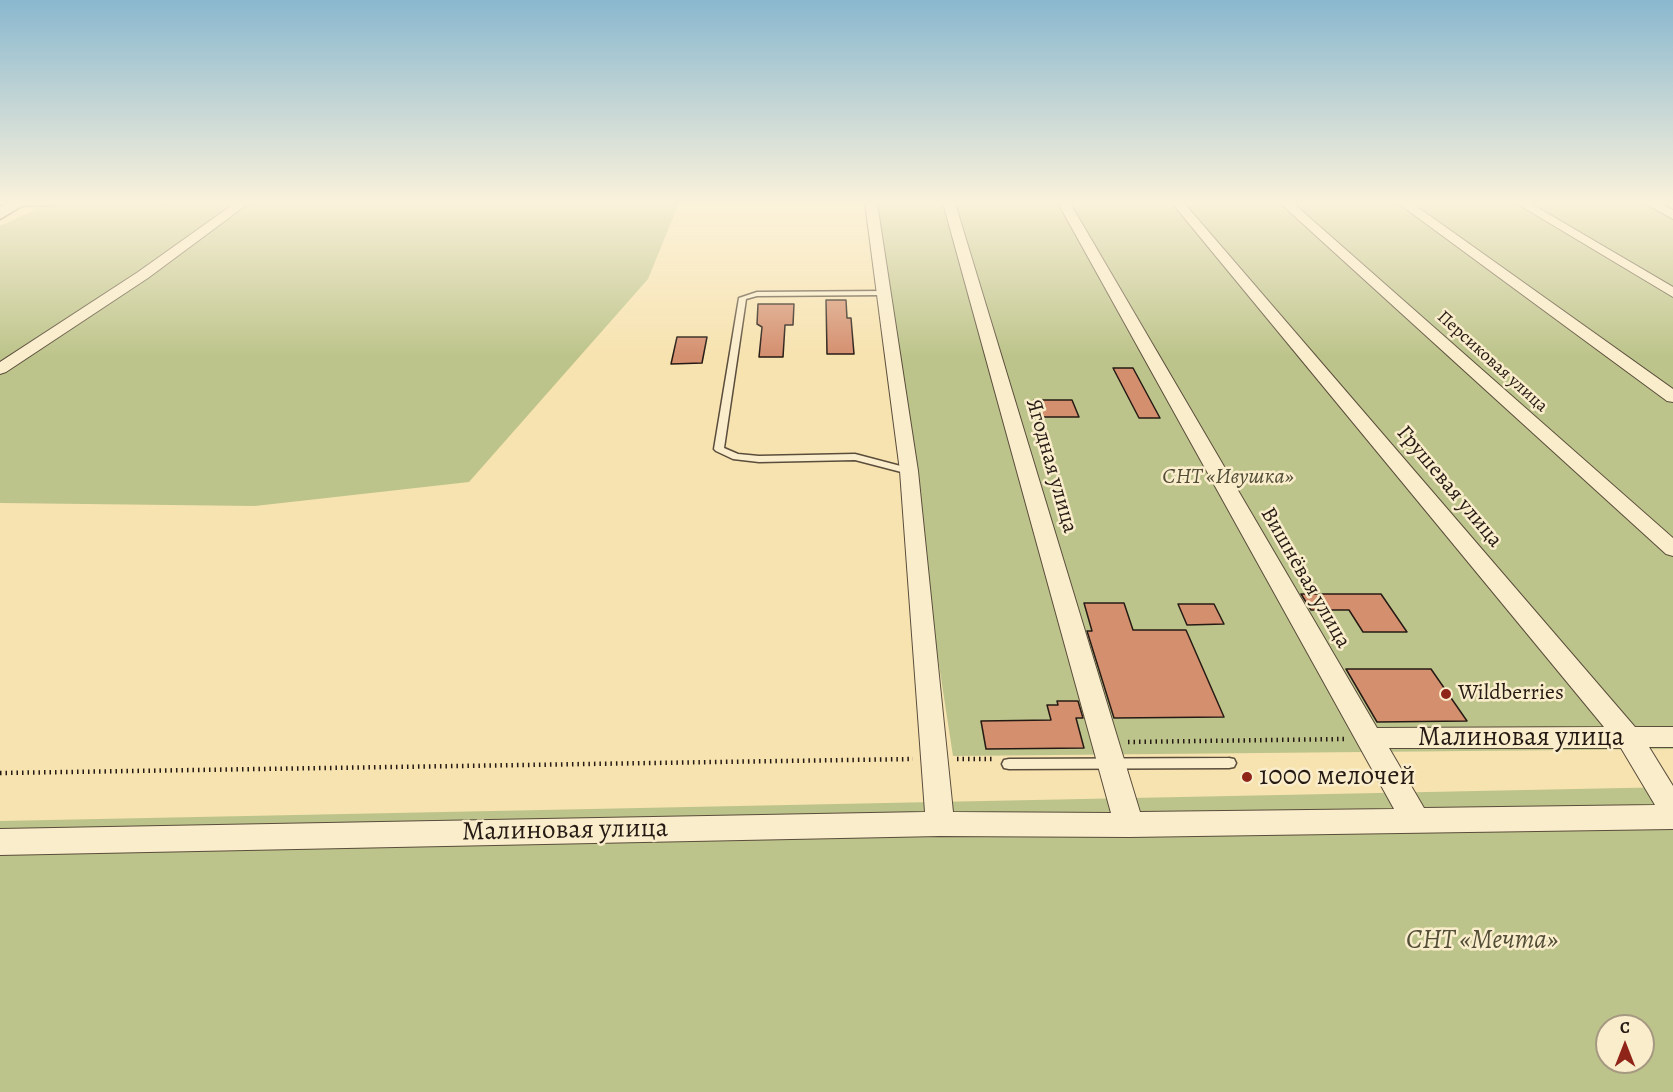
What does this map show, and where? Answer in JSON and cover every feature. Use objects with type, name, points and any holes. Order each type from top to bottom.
[{"type":"street","points":[[0,369],[172,254]]},
{"type":"street","points":[[879,254],[909,471],[940,824]]},
{"type":"street","name":"Ягодная улица","points":[[964,254],[1129,825]]},
{"type":"street","name":"Вишнёвая улица","points":[[1093,254],[1416,820]]},
{"type":"street","name":"Грушевая улица","points":[[1221,254],[1629,737],[1673,810]]},
{"type":"street","name":"Персиковая улица","points":[[1343,254],[1673,549]]},
{"type":"street","points":[[1475,254],[1673,397]]},
{"type":"street","points":[[1607,254],[1673,293]]},
{"type":"street","name":"Малиновая улица","points":[[1368,738],[1673,737]]},
{"type":"street","name":"Малиновая улица","points":[[0,842],[940,824],[1129,825],[1673,817]]},
{"type":"lane","points":[[885,293],[757,294],[743,298],[719,449],[736,457],[759,459],[855,457],[909,471]]},
{"type":"lane","points":[[1009,764],[1109,753],[1229,763]]},
{"type":"path","points":[[1109,753],[1368,738]]},
{"type":"path","points":[[0,773],[935,759],[997,759],[1009,764]]},
{"type":"green space","points":[[0,254],[658,254],[648,279],[469,482],[255,506],[0,503]]},
{"type":"green space","name":"СНТ «Ивушка»","points":[[876,254],[1673,254],[1673,749],[953,756]]},
{"type":"green space","name":"СНТ «Мечта»","points":[[1673,787],[1673,1092],[0,1092],[0,821]]},
{"type":"building","points":[[826,300],[846,300],[847,318],[851,318],[854,354],[827,354]]},
{"type":"building","points":[[758,304],[794,304],[793,325],[785,325],[783,357],[759,357],[762,327],[757,324]]},
{"type":"building","points":[[677,337],[707,337],[702,363],[671,364]]},
{"type":"building","points":[[1113,368],[1133,368],[1160,418],[1139,418]]},
{"type":"building","points":[[1034,400],[1072,400],[1079,417],[1040,417]]},
{"type":"building","points":[[1301,594],[1381,594],[1407,632],[1363,632],[1349,610],[1311,610]]},
{"type":"building","points":[[1084,603],[1124,603],[1133,630],[1186,630],[1224,717],[1114,718],[1087,631],[1092,631]]},
{"type":"building","points":[[1178,604],[1214,604],[1224,624],[1187,625]]},
{"type":"building","points":[[1346,669],[1431,669],[1467,721],[1377,722]]},
{"type":"building","points":[[1057,701],[1078,701],[1083,718],[1076,718],[1084,748],[986,749],[981,721],[1051,720],[1047,705],[1058,705]]},
{"type":"place","name":"Wildberries","points":[[1446,694]]},
{"type":"place","name":"1000 мелочей","points":[[1247,777]]}]
